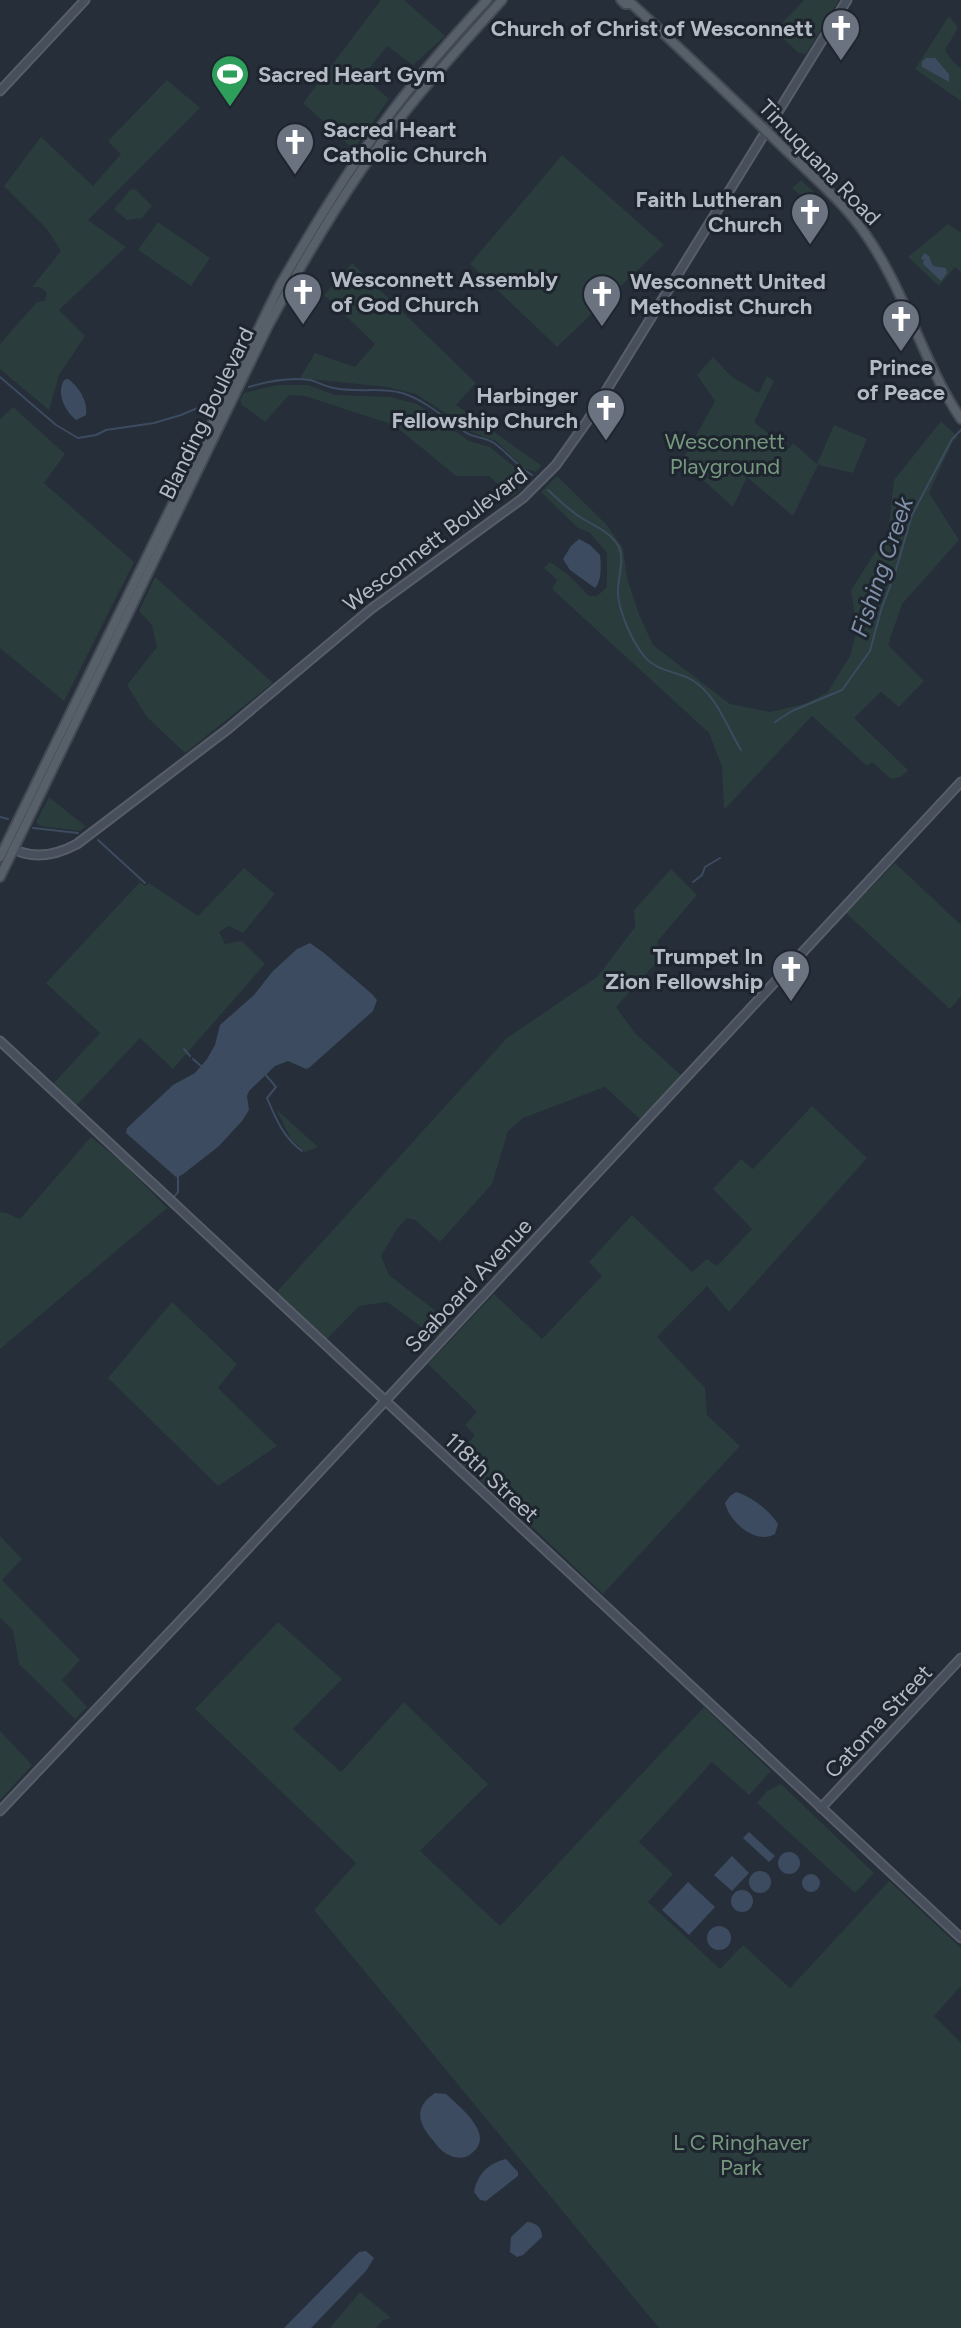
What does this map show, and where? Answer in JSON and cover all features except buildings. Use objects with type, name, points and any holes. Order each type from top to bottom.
[{"type":"main road","name":"Blanding Boulevard","points":[[0,857],[9,848],[116,639],[280,285],[384,121],[487,0]]},
{"type":"main road","name":"Blanding Boulevard","points":[[0,877],[9,848],[131,589],[307,254],[362,169],[408,108],[502,0]]},
{"type":"main road","name":"Timuquana Road","points":[[621,0],[625,4],[631,2],[766,130],[865,232],[899,291],[933,370],[961,419]]},
{"type":"main road","points":[[425,88],[425,77],[441,57],[444,48]]},
{"type":"main road","points":[[408,108],[416,81]]},
{"type":"main road","points":[[116,639],[115,632],[131,597],[131,589]]},
{"type":"street","points":[[0,91],[85,0]]},
{"type":"street","name":"Wesconnett Boulevard","points":[[9,848],[20,853],[43,855],[77,844],[228,729],[371,609],[537,486],[577,437],[847,0]]},
{"type":"street","name":"Seaboard Avenue","points":[[0,1811],[961,782]]},
{"type":"street","name":"118th Street","points":[[0,1041],[961,1938]]},
{"type":"street","name":"Catoma Street","points":[[821,1808],[961,1658]]},
{"type":"green space","points":[[381,0],[404,0],[445,36],[413,65],[387,46],[363,76],[389,99],[356,146],[351,147],[303,103]]},
{"type":"green space","points":[[804,0],[839,0],[806,54],[799,53],[775,31]]},
{"type":"green space","points":[[949,16],[958,28],[945,50],[961,68],[961,101],[915,69]]},
{"type":"green space","points":[[167,80],[200,108],[88,220],[126,247],[59,310],[85,336],[59,375],[49,410],[0,369],[0,344],[37,302],[45,301],[47,293],[40,287],[32,287],[61,251],[47,229],[4,186],[41,137],[93,186],[121,154],[108,141]]},
{"type":"green space","points":[[562,155],[664,245],[557,347],[470,264]]},
{"type":"green space","points":[[801,180],[824,202],[822,206],[814,208],[792,188]]},
{"type":"green space","points":[[135,189],[152,206],[142,218],[127,220],[114,209],[130,190]]},
{"type":"green space","points":[[158,222],[210,258],[191,286],[138,250]]},
{"type":"green space","points":[[948,224],[961,233],[961,272],[955,267],[939,286],[908,257]]},
{"type":"green space","points":[[352,263],[476,383],[456,405],[542,466],[535,472],[524,468],[496,441],[469,431],[416,394],[387,387],[300,378],[315,353],[355,367],[375,344],[324,295]]},
{"type":"green space","name":"Wesconnett Playground","points":[[713,357],[732,377],[759,393],[767,376],[774,381],[754,422],[789,449],[793,443],[817,464],[834,425],[867,439],[853,473],[818,465],[793,516],[747,477],[733,507],[682,461],[715,401],[697,375]]},
{"type":"green space","points":[[277,385],[308,385],[335,395],[390,397],[417,404],[469,441],[490,447],[529,479],[512,497],[489,476],[456,476],[394,425],[305,396],[289,395],[265,422],[242,405],[240,400],[244,393]]},
{"type":"green space","points":[[13,407],[65,454],[44,483],[134,562],[64,701],[0,648],[0,419]]},
{"type":"green space","points":[[941,421],[958,437],[953,441],[929,493],[959,540],[902,604],[888,645],[924,681],[899,707],[881,692],[854,718],[908,770],[901,777],[891,779],[872,762],[867,766],[812,716],[724,810],[722,767],[709,733],[552,589],[557,580],[544,568],[550,562],[589,596],[597,596],[607,587],[607,553],[590,533],[578,528],[541,492],[557,476],[606,524],[623,548],[627,578],[653,645],[730,704],[770,712],[804,704],[827,693],[850,656],[857,630],[851,590],[888,532],[894,480]]},
{"type":"green space","points":[[155,577],[273,683],[185,753],[147,717],[127,685],[157,647],[152,625],[139,611]]},
{"type":"green space","points":[[49,797],[86,826],[80,831],[40,826],[36,822]]},
{"type":"green space","points":[[895,863],[961,925],[961,996],[950,1009],[846,913]]},
{"type":"green space","points":[[244,868],[275,894],[243,933],[229,926],[219,932],[225,944],[242,941],[265,964],[173,1069],[140,1038],[75,1107],[52,1085],[100,1033],[46,983],[140,882],[145,886],[149,883],[198,916]]},
{"type":"green space","points":[[671,869],[697,895],[657,942],[663,955],[616,1007],[635,1033],[683,1077],[640,1119],[605,1087],[523,1118],[508,1131],[492,1184],[440,1242],[415,1220],[407,1218],[381,1256],[389,1275],[450,1322],[438,1339],[387,1302],[359,1306],[325,1341],[274,1295],[507,1038],[598,976],[635,927],[634,910]]},
{"type":"green space","points":[[812,1106],[867,1158],[729,1312],[707,1286],[657,1337],[705,1388],[707,1415],[740,1446],[603,1594],[506,1502],[455,1459],[475,1435],[465,1425],[477,1412],[428,1364],[494,1294],[542,1339],[602,1276],[589,1262],[632,1215],[692,1272],[707,1259],[717,1266],[752,1229],[713,1189],[741,1159],[753,1169]]},
{"type":"green space","points":[[276,1109],[318,1147],[305,1152],[291,1139]]},
{"type":"green space","points":[[91,1137],[123,1163],[167,1208],[0,1349],[0,1212],[20,1219]]},
{"type":"green space","points":[[172,1302],[237,1364],[218,1388],[277,1446],[218,1486],[108,1378]]},
{"type":"green space","points":[[0,1536],[22,1559],[2,1580],[80,1660],[62,1680],[87,1707],[75,1719],[19,1664],[13,1630],[0,1618]]},
{"type":"green space","name":"L C Ringhaver Park","points":[[278,1622],[342,1679],[293,1729],[341,1772],[404,1702],[488,1784],[420,1851],[500,1926],[704,1707],[771,1771],[749,1795],[712,1762],[639,1842],[673,1874],[648,1902],[720,1969],[743,1945],[790,1988],[889,1881],[961,1948],[961,1986],[934,2016],[961,2043],[961,2328],[659,2328],[314,1910],[356,1863],[195,1709]]},
{"type":"green space","points":[[0,1731],[32,1765],[0,1800]]},
{"type":"green space","points":[[781,1784],[874,1873],[855,1893],[757,1803],[767,1791]]},
{"type":"green space","points":[[360,2292],[391,2318],[383,2320],[376,2328],[330,2328]]},
{"type":"water","points":[[926,58],[935,58],[949,74],[949,82],[922,67]]},
{"type":"water","points":[[924,253],[929,256],[933,266],[946,268],[947,273],[941,281],[923,264],[924,260],[921,259]]},
{"type":"water","points":[[68,379],[79,390],[86,405],[86,415],[76,420],[68,412],[61,396],[64,380]]},
{"type":"water","points":[[579,539],[600,555],[600,577],[595,588],[570,570],[563,559]]},
{"type":"water","points":[[310,943],[372,994],[377,1000],[373,1011],[310,1067],[306,1069],[288,1061],[275,1066],[249,1091],[249,1110],[242,1121],[219,1146],[176,1177],[126,1133],[127,1128],[173,1085],[195,1073],[215,1045],[220,1025],[254,995],[272,972],[297,949]]},
{"type":"water","points":[[736,1492],[770,1514],[778,1524],[775,1534],[760,1537],[745,1530],[732,1518],[725,1503]]},
{"type":"water","points":[[749,1832],[775,1856],[769,1862],[743,1838]]},
{"type":"water","points":[[789,1852],[797,1855],[800,1863],[797,1871],[789,1874],[781,1871],[778,1863],[781,1855]]},
{"type":"water","points":[[732,1856],[749,1873],[732,1891],[714,1875]]},
{"type":"water","points":[[760,1871],[771,1882],[760,1893],[749,1882]]},
{"type":"water","points":[[811,1874],[818,1876],[818,1890],[811,1892],[804,1890],[802,1883],[804,1876]]},
{"type":"water","points":[[688,1882],[715,1907],[689,1935],[662,1910]]},
{"type":"water","points":[[742,1890],[750,1893],[753,1901],[750,1909],[742,1912],[734,1909],[731,1901],[734,1893]]},
{"type":"water","points":[[719,1926],[728,1929],[731,1938],[728,1947],[719,1950],[710,1947],[707,1938],[710,1929]]},
{"type":"water","points":[[435,2093],[446,2094],[467,2114],[478,2130],[478,2146],[469,2155],[458,2158],[446,2154],[423,2127],[420,2116],[423,2104]]},
{"type":"water","points":[[506,2159],[518,2176],[486,2201],[480,2200],[474,2192],[481,2175],[489,2166]]},
{"type":"water","points":[[527,2222],[538,2226],[542,2237],[517,2257],[510,2252],[511,2237]]},
{"type":"water","points":[[366,2251],[374,2258],[366,2271],[311,2328],[284,2328],[359,2252]]},
{"type":"waterway","points":[[0,377],[56,425],[78,438],[106,430],[154,423],[212,402]]},
{"type":"waterway","points":[[249,387],[279,380],[302,379],[342,389],[402,393],[427,405],[468,434],[494,443],[532,475]]},
{"type":"waterway","name":"Fishing Creek","points":[[775,722],[792,711],[842,690],[870,651],[912,515],[952,439],[961,430]]},
{"type":"waterway","points":[[548,490],[615,541],[621,558],[619,602],[635,643],[649,661],[692,680],[708,694],[741,750]]},
{"type":"waterway","points":[[0,817],[8,819]]},
{"type":"waterway","points":[[33,828],[78,833]]},
{"type":"waterway","points":[[98,840],[145,883]]},
{"type":"waterway","points":[[693,882],[702,875],[705,867],[720,858]]},
{"type":"waterway","points":[[184,1049],[190,1056]]},
{"type":"waterway","points":[[193,1059],[201,1066]]},
{"type":"waterway","points":[[265,1074],[276,1087],[267,1098],[277,1120],[285,1134],[302,1151]]},
{"type":"waterway","points":[[174,1197],[178,1192],[178,1176]]},
{"type":"place","name":"Church of Christ of Wesconnett","points":[[841,62]]},
{"type":"place","name":"Sacred Heart Gym","points":[[230,108]]},
{"type":"place","name":"Sacred Heart Catholic Church","points":[[295,176]]},
{"type":"place","name":"Faith Lutheran Church","points":[[810,246]]},
{"type":"place","name":"Wesconnett Assembly of God Church","points":[[303,326]]},
{"type":"place","name":"Wesconnett United Methodist Church","points":[[602,328]]},
{"type":"place","name":"Prince of Peace","points":[[901,353]]},
{"type":"place","name":"Harbinger Fellowship Church","points":[[606,442]]},
{"type":"place","name":"Trumpet In Zion Fellowship","points":[[791,1003]]}]
